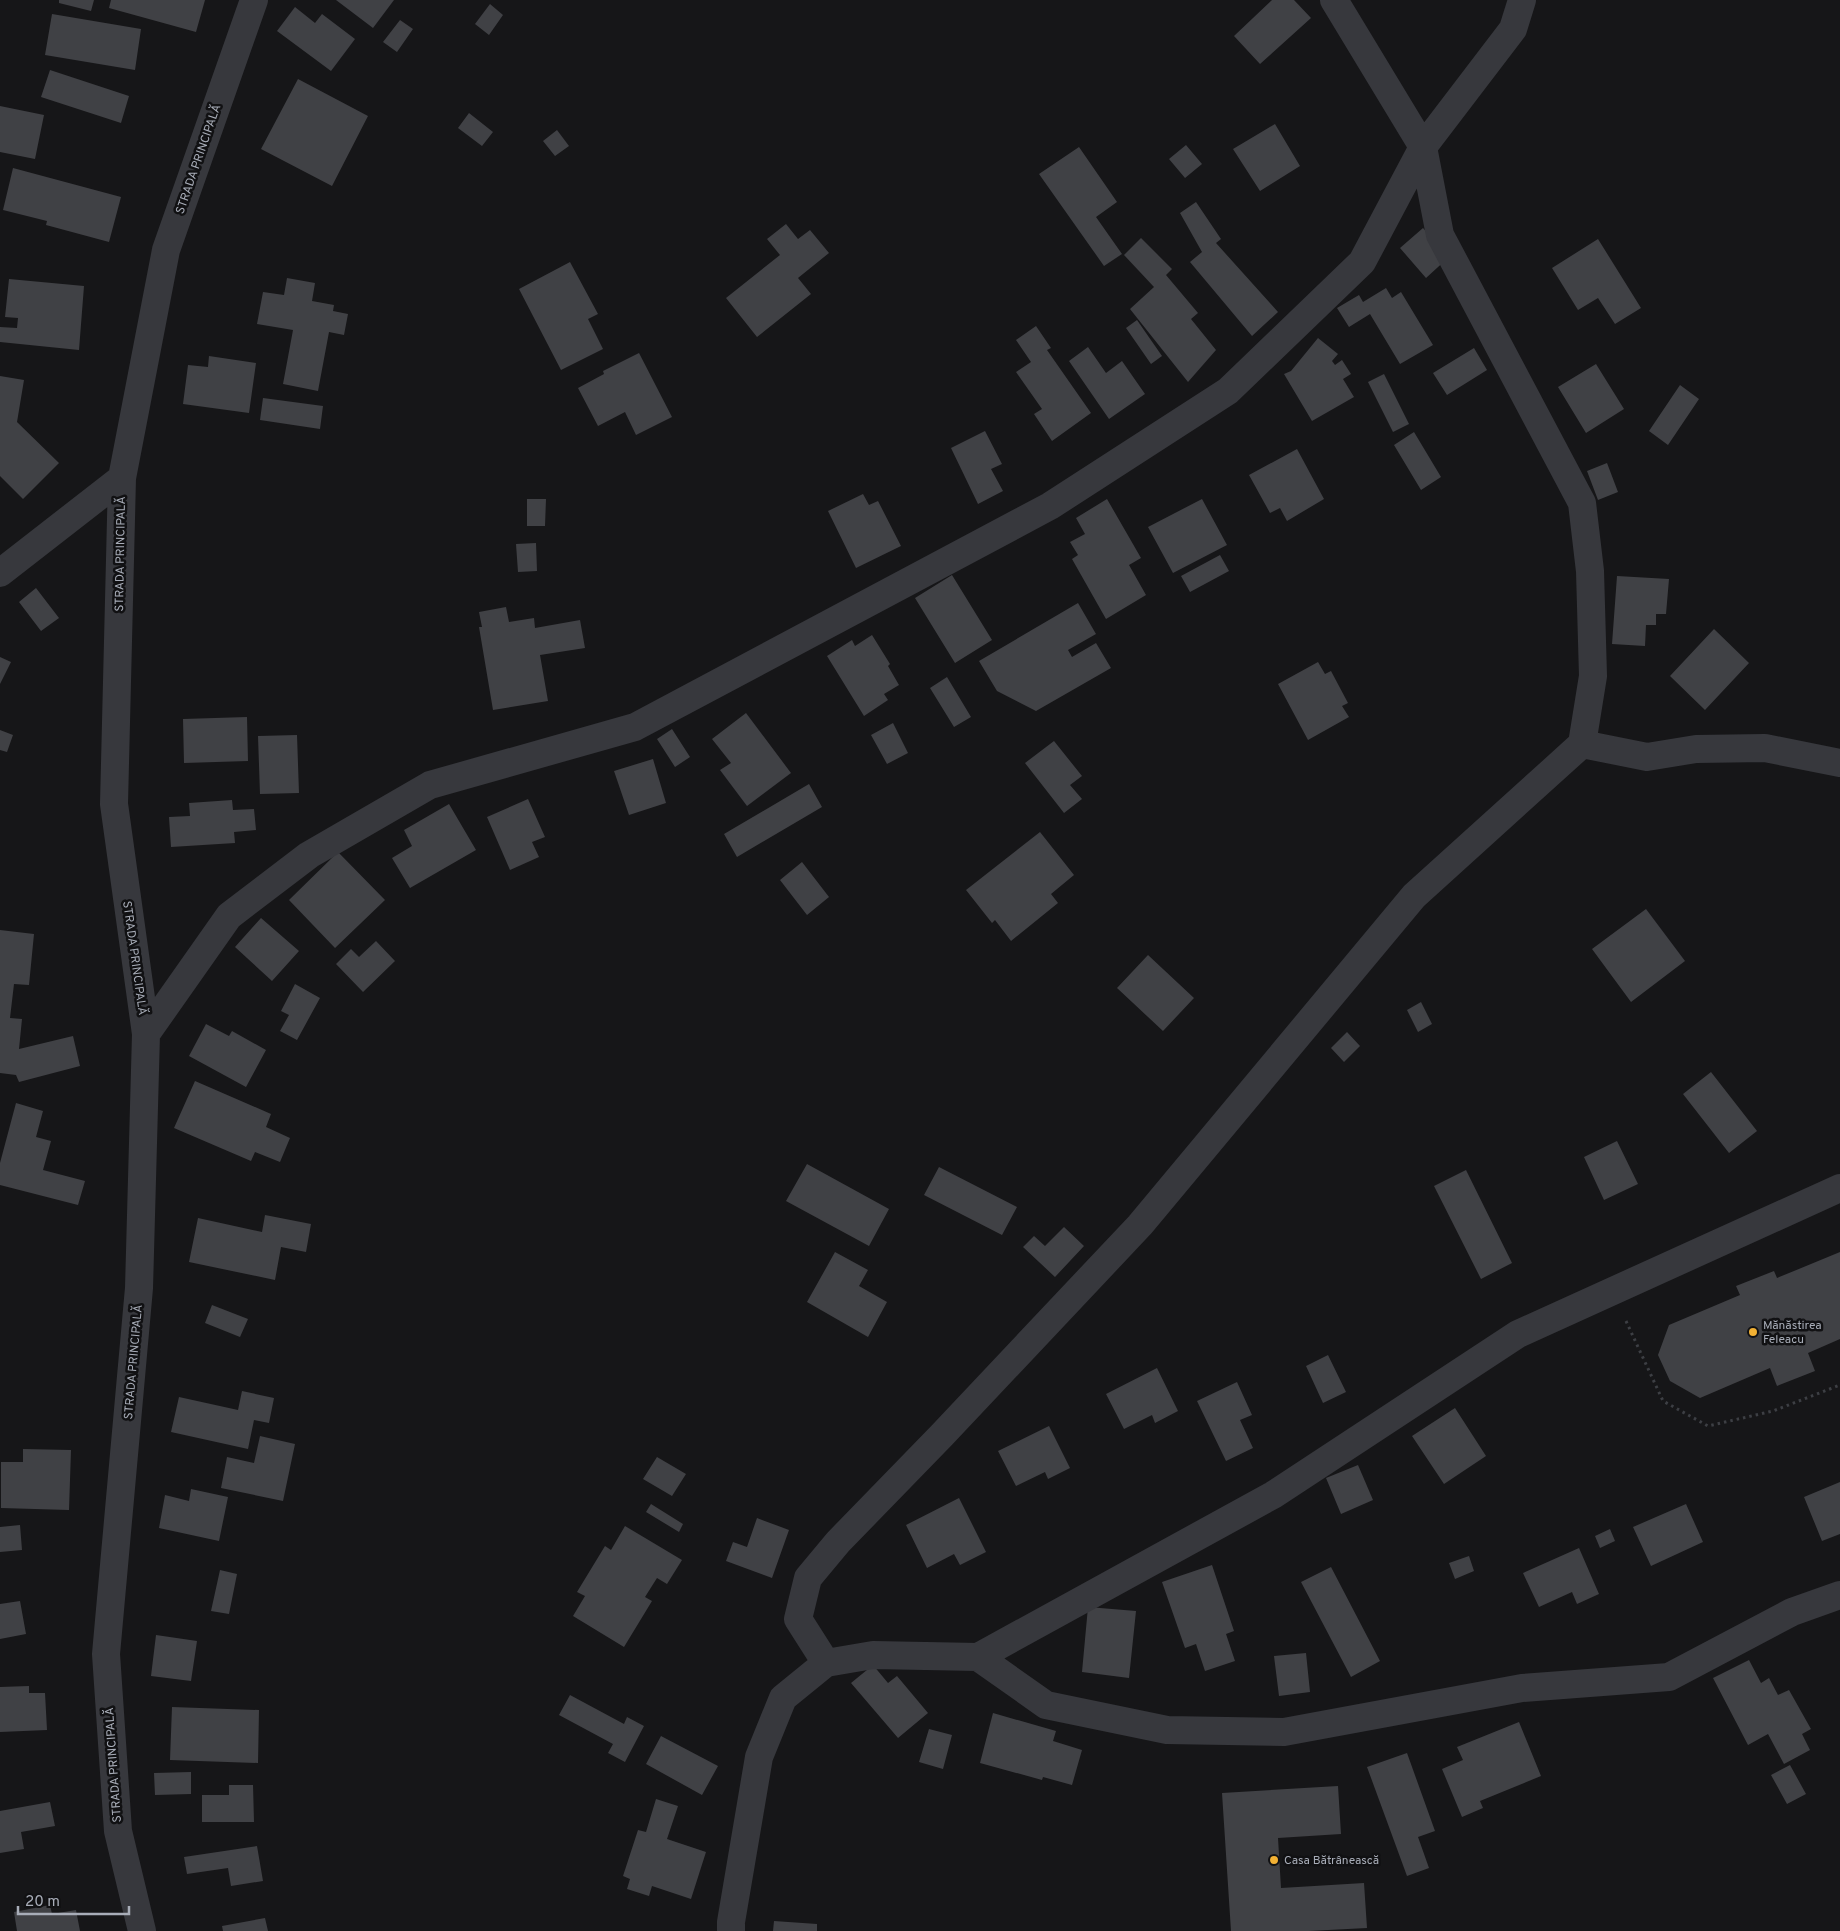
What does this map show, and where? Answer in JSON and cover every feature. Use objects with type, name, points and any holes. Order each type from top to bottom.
[{"type":"street","name":"STRADA PRINCIPALĂ","points":[[142,1931],[118,1831],[106,1654],[139,1288],[146,1034],[114,804],[122,478],[166,250],[254,0]]},
{"type":"street","points":[[826,1664],[798,1619],[808,1578],[838,1542],[942,1436],[1140,1225],[1414,896],[1582,744],[1593,676],[1590,571],[1582,503],[1440,235],[1423,147],[1334,0]]},
{"type":"street","points":[[146,1034],[229,916],[309,855],[430,786],[635,727],[1050,506],[1228,392],[1362,262],[1423,147],[1513,29],[1522,0]]},
{"type":"street","points":[[0,573],[122,478]]},
{"type":"street","points":[[1582,744],[1647,757],[1696,749],[1765,748],[1840,763]]},
{"type":"street","points":[[731,1931],[759,1757],[783,1698],[826,1664],[873,1655],[978,1657],[1273,1495],[1518,1334],[1840,1188]]},
{"type":"street","points":[[978,1657],[1046,1705],[1166,1730],[1284,1732],[1522,1688],[1669,1676],[1792,1612],[1840,1595]]},
{"type":"path","points":[[1612,1292],[1663,1401],[1708,1426],[1773,1410],[1840,1385]]},
{"type":"building","points":[[59,0],[94,0],[91,11],[59,3]]},
{"type":"building","points":[[111,0],[205,0],[196,32],[109,8]]},
{"type":"building","points":[[336,0],[394,0],[373,28]]},
{"type":"building","points":[[1272,0],[1294,0],[1311,18],[1260,64],[1234,36]]},
{"type":"building","points":[[490,4],[503,15],[489,35],[475,24]]},
{"type":"building","points":[[295,7],[315,23],[322,14],[355,39],[331,71],[277,31]]},
{"type":"building","points":[[52,14],[141,29],[135,70],[45,55]]},
{"type":"building","points":[[400,20],[413,29],[397,52],[383,42]]},
{"type":"building","points":[[50,70],[129,96],[121,123],[41,97]]},
{"type":"building","points":[[298,79],[368,116],[332,186],[261,149]]},
{"type":"building","points":[[0,106],[44,115],[35,159],[0,152]]},
{"type":"building","points":[[469,113],[493,132],[482,146],[458,128]]},
{"type":"building","points":[[1275,124],[1300,166],[1260,191],[1233,149]]},
{"type":"building","points":[[557,130],[569,146],[555,156],[543,141]]},
{"type":"building","points":[[1186,145],[1202,164],[1185,178],[1169,159]]},
{"type":"building","points":[[1079,147],[1117,202],[1096,217],[1122,254],[1104,266],[1039,174]]},
{"type":"building","points":[[13,168],[121,197],[109,242],[46,225],[47,221],[3,210]]},
{"type":"building","points":[[1196,202],[1221,239],[1216,243],[1278,312],[1252,336],[1190,262],[1202,252],[1180,213]]},
{"type":"building","points":[[786,224],[798,239],[810,230],[829,253],[798,278],[811,294],[757,337],[726,298],[780,255],[767,239]]},
{"type":"building","points":[[1423,228],[1449,257],[1426,278],[1400,248]]},
{"type":"building","points":[[1141,238],[1172,269],[1166,275],[1198,313],[1191,319],[1216,350],[1188,382],[1130,309],[1154,287],[1124,255]]},
{"type":"building","points":[[1598,239],[1641,308],[1615,324],[1598,298],[1578,310],[1552,268]]},
{"type":"building","points":[[570,262],[598,314],[588,319],[603,349],[561,370],[519,289]]},
{"type":"building","points":[[287,278],[315,283],[312,301],[334,305],[333,311],[348,314],[344,335],[329,332],[318,391],[283,384],[293,330],[257,324],[263,292],[284,295]]},
{"type":"building","points":[[9,279],[84,286],[79,350],[0,342],[0,327],[17,328],[18,318],[5,317]]},
{"type":"building","points":[[1386,288],[1392,298],[1401,292],[1433,345],[1400,364],[1370,314],[1349,327],[1337,308],[1359,295],[1363,302]]},
{"type":"building","points":[[1137,320],[1162,356],[1151,364],[1126,328]]},
{"type":"building","points":[[1036,326],[1051,348],[1047,350],[1091,413],[1052,441],[1034,414],[1042,409],[1016,372],[1031,362],[1016,340]]},
{"type":"building","points":[[1318,338],[1338,354],[1332,361],[1335,365],[1342,360],[1351,374],[1343,379],[1354,397],[1312,421],[1284,374],[1291,371]]},
{"type":"building","points":[[1088,347],[1106,373],[1122,361],[1145,394],[1109,419],[1069,361]]},
{"type":"building","points":[[1474,348],[1487,370],[1447,395],[1433,373]]},
{"type":"building","points":[[639,353],[672,417],[636,435],[625,412],[598,426],[578,388],[604,374],[603,371]]},
{"type":"building","points":[[209,356],[256,363],[249,413],[183,404],[188,365],[208,367]]},
{"type":"building","points":[[1596,364],[1624,409],[1586,433],[1558,387]]},
{"type":"building","points":[[1384,374],[1409,424],[1393,432],[1368,382]]},
{"type":"building","points":[[0,376],[24,380],[17,422],[59,463],[23,499],[0,476]]},
{"type":"building","points":[[1680,385],[1699,399],[1668,445],[1649,431]]},
{"type":"building","points":[[263,398],[323,406],[320,429],[260,420]]},
{"type":"building","points":[[985,431],[1002,464],[991,469],[1003,491],[978,504],[951,448]]},
{"type":"building","points":[[1414,432],[1441,477],[1421,490],[1394,445]]},
{"type":"building","points":[[1297,449],[1324,499],[1287,521],[1280,508],[1270,513],[1249,475]]},
{"type":"building","points":[[1607,463],[1618,492],[1598,500],[1587,471]]},
{"type":"building","points":[[863,494],[869,505],[878,501],[901,546],[856,568],[828,511]]},
{"type":"building","points":[[527,499],[546,499],[545,526],[527,526]]},
{"type":"building","points":[[1107,499],[1141,558],[1129,565],[1146,595],[1106,619],[1072,559],[1078,555],[1070,542],[1085,534],[1076,518]]},
{"type":"building","points":[[1202,499],[1227,545],[1173,573],[1148,527]]},
{"type":"building","points":[[536,543],[537,571],[518,572],[516,544]]},
{"type":"building","points":[[1220,555],[1229,571],[1190,592],[1181,576]]},
{"type":"building","points":[[952,575],[992,640],[955,663],[915,598]]},
{"type":"building","points":[[1617,576],[1669,579],[1666,614],[1656,614],[1656,625],[1646,625],[1645,646],[1612,644]]},
{"type":"building","points":[[36,588],[59,618],[41,631],[19,602]]},
{"type":"building","points":[[1078,603],[1096,634],[1068,650],[1072,657],[1096,643],[1111,668],[1036,711],[997,691],[979,661]]},
{"type":"building","points":[[506,607],[509,622],[534,618],[535,628],[580,620],[585,648],[540,655],[548,701],[493,710],[479,627],[482,627],[479,612]]},
{"type":"building","points":[[1714,629],[1749,663],[1705,710],[1670,676]]},
{"type":"building","points":[[872,635],[890,664],[888,666],[899,685],[884,694],[888,700],[864,716],[827,656],[852,640],[855,646]]},
{"type":"building","points":[[0,657],[11,662],[0,684]]},
{"type":"building","points":[[1318,662],[1325,674],[1331,671],[1348,703],[1342,706],[1349,717],[1308,740],[1278,684]]},
{"type":"building","points":[[947,677],[971,717],[954,727],[930,688]]},
{"type":"building","points":[[746,713],[791,773],[747,806],[720,770],[731,763],[712,739]]},
{"type":"building","points":[[247,717],[248,761],[184,763],[183,719]]},
{"type":"building","points":[[893,723],[908,753],[887,764],[871,735]]},
{"type":"building","points":[[672,729],[690,757],[675,767],[657,739]]},
{"type":"building","points":[[0,730],[13,735],[7,752],[0,750]]},
{"type":"building","points":[[297,735],[299,793],[260,794],[258,736]]},
{"type":"building","points":[[1054,741],[1082,776],[1070,785],[1082,799],[1064,813],[1025,763]]},
{"type":"building","points":[[653,759],[666,803],[629,815],[614,771]]},
{"type":"building","points":[[809,784],[822,807],[737,857],[724,834]]},
{"type":"building","points":[[528,799],[545,837],[532,842],[539,857],[510,870],[487,817]]},
{"type":"building","points":[[232,800],[233,810],[254,809],[256,830],[234,832],[235,843],[171,847],[169,817],[190,816],[189,803]]},
{"type":"building","points":[[449,804],[476,850],[410,888],[392,858],[412,846],[404,830]]},
{"type":"building","points":[[1040,832],[1074,875],[1051,894],[1058,903],[1011,941],[995,920],[992,923],[966,890]]},
{"type":"building","points":[[338,852],[385,900],[335,948],[289,900]]},
{"type":"building","points":[[802,862],[829,897],[807,915],[780,880]]},
{"type":"building","points":[[1646,909],[1685,961],[1631,1002],[1592,949]]},
{"type":"building","points":[[261,918],[299,951],[272,981],[235,947]]},
{"type":"building","points":[[0,930],[34,934],[29,985],[14,984],[10,1018],[22,1019],[19,1049],[73,1036],[80,1066],[19,1082],[16,1075],[0,1073]]},
{"type":"building","points":[[376,941],[395,961],[363,992],[336,964],[351,949],[359,957]]},
{"type":"building","points":[[1148,955],[1194,998],[1163,1031],[1117,988]]},
{"type":"building","points":[[295,984],[320,998],[297,1040],[280,1031],[289,1015],[281,1011]]},
{"type":"building","points":[[1421,1002],[1432,1024],[1418,1032],[1407,1010]]},
{"type":"building","points":[[206,1024],[229,1036],[232,1031],[266,1050],[246,1087],[189,1056]]},
{"type":"building","points":[[1347,1032],[1360,1046],[1344,1062],[1331,1048]]},
{"type":"building","points":[[1711,1072],[1757,1131],[1729,1153],[1683,1094]]},
{"type":"building","points":[[195,1081],[271,1114],[266,1127],[290,1138],[280,1162],[255,1152],[251,1161],[174,1128]]},
{"type":"building","points":[[16,1103],[43,1111],[36,1137],[51,1141],[43,1170],[85,1181],[78,1205],[0,1185],[0,1163]]},
{"type":"building","points":[[1617,1141],[1638,1184],[1604,1200],[1584,1157]]},
{"type":"building","points":[[807,1164],[889,1209],[869,1246],[786,1201]]},
{"type":"building","points":[[939,1167],[1017,1207],[1002,1235],[924,1195]]},
{"type":"building","points":[[1466,1170],[1512,1263],[1481,1279],[1434,1186]]},
{"type":"building","points":[[265,1215],[311,1224],[306,1252],[281,1247],[275,1280],[189,1262],[198,1218],[262,1232]]},
{"type":"building","points":[[1064,1227],[1084,1246],[1055,1277],[1023,1247],[1034,1236],[1045,1246]]},
{"type":"building","points":[[835,1252],[868,1270],[859,1286],[887,1302],[868,1337],[807,1302]]},
{"type":"building","name":"Mănăstirea Feleacu","points":[[1840,1252],[1840,1339],[1808,1353],[1815,1371],[1777,1386],[1770,1368],[1700,1398],[1670,1381],[1658,1355],[1669,1325],[1740,1295],[1736,1286],[1774,1271],[1777,1278]]},
{"type":"building","points":[[212,1305],[248,1319],[240,1337],[205,1323]]},
{"type":"building","points":[[1328,1355],[1346,1392],[1323,1403],[1306,1366]]},
{"type":"building","points":[[1157,1368],[1178,1411],[1155,1423],[1152,1415],[1124,1429],[1106,1394]]},
{"type":"building","points":[[1237,1382],[1252,1415],[1240,1420],[1253,1448],[1226,1461],[1197,1401]]},
{"type":"building","points":[[242,1391],[274,1398],[269,1423],[254,1420],[248,1449],[171,1432],[179,1397],[238,1410]]},
{"type":"building","points":[[1455,1408],[1486,1456],[1444,1484],[1412,1436]]},
{"type":"building","points":[[1049,1426],[1070,1468],[1048,1479],[1045,1472],[1016,1486],[998,1451]]},
{"type":"building","points":[[260,1436],[295,1444],[283,1501],[221,1488],[227,1457],[254,1463]]},
{"type":"building","points":[[23,1449],[71,1450],[69,1510],[1,1508],[1,1462],[23,1462]]},
{"type":"building","points":[[657,1457],[686,1474],[672,1496],[643,1479]]},
{"type":"building","points":[[1358,1465],[1373,1500],[1341,1514],[1326,1478]]},
{"type":"building","points":[[1840,1482],[1840,1534],[1822,1541],[1804,1497]]},
{"type":"building","points":[[191,1489],[228,1497],[219,1541],[159,1528],[165,1495],[189,1501]]},
{"type":"building","points":[[959,1498],[986,1552],[960,1565],[954,1554],[927,1568],[906,1525]]},
{"type":"building","points":[[651,1504],[683,1524],[679,1532],[646,1512]]},
{"type":"building","points":[[1686,1504],[1703,1542],[1651,1566],[1633,1527]]},
{"type":"building","points":[[757,1518],[789,1530],[772,1578],[726,1561],[733,1542],[747,1547]]},
{"type":"building","points":[[20,1525],[22,1550],[0,1552],[0,1527]]},
{"type":"building","points":[[625,1526],[682,1560],[667,1584],[657,1578],[645,1597],[652,1601],[624,1647],[573,1616],[585,1596],[577,1592],[605,1546],[611,1550]]},
{"type":"building","points":[[1610,1529],[1615,1541],[1600,1548],[1595,1536]]},
{"type":"building","points":[[1579,1548],[1599,1594],[1577,1604],[1572,1592],[1539,1607],[1523,1573]]},
{"type":"building","points":[[1469,1556],[1474,1571],[1455,1579],[1449,1563]]},
{"type":"building","points":[[1212,1565],[1234,1631],[1226,1634],[1235,1661],[1205,1671],[1196,1644],[1185,1648],[1162,1582]]},
{"type":"building","points":[[1331,1567],[1380,1661],[1351,1677],[1301,1582]]},
{"type":"building","points":[[220,1570],[237,1574],[229,1614],[211,1611]]},
{"type":"building","points":[[20,1601],[26,1634],[0,1639],[0,1604]]},
{"type":"building","points":[[1088,1607],[1136,1611],[1129,1678],[1082,1672]]},
{"type":"building","points":[[156,1635],[197,1641],[191,1681],[151,1676]]},
{"type":"building","points":[[1306,1653],[1310,1692],[1279,1696],[1274,1656]]},
{"type":"building","points":[[1749,1660],[1761,1683],[1769,1678],[1778,1695],[1789,1690],[1811,1729],[1802,1734],[1810,1750],[1784,1764],[1768,1734],[1748,1745],[1713,1678]]},
{"type":"building","points":[[873,1665],[888,1683],[897,1676],[928,1713],[898,1738],[851,1683]]},
{"type":"building","points":[[29,1686],[29,1693],[45,1693],[47,1730],[0,1732],[0,1687]]},
{"type":"building","points":[[570,1695],[624,1724],[627,1717],[644,1726],[625,1762],[608,1753],[613,1744],[559,1715]]},
{"type":"building","points":[[172,1707],[259,1710],[258,1763],[170,1760]]},
{"type":"building","points":[[993,1713],[1056,1731],[1053,1741],[1082,1750],[1072,1785],[1043,1777],[1042,1780],[980,1763]]},
{"type":"building","points":[[1519,1722],[1541,1776],[1480,1801],[1483,1808],[1462,1817],[1442,1769],[1463,1760],[1457,1747]]},
{"type":"building","points":[[929,1729],[952,1735],[943,1769],[919,1762]]},
{"type":"building","points":[[661,1736],[718,1766],[702,1795],[646,1764]]},
{"type":"building","points":[[1407,1753],[1435,1831],[1418,1837],[1429,1868],[1407,1876],[1367,1767]]},
{"type":"building","points":[[1790,1765],[1806,1794],[1787,1804],[1771,1775]]},
{"type":"building","points":[[191,1772],[191,1794],[155,1795],[154,1773]]},
{"type":"building","points":[[229,1785],[253,1785],[254,1822],[202,1822],[202,1795],[229,1795]]},
{"type":"building","points":[[1338,1786],[1341,1834],[1278,1838],[1281,1888],[1364,1883],[1367,1928],[1309,1931],[1231,1931],[1222,1793]]},
{"type":"building","points":[[656,1799],[678,1806],[667,1839],[706,1852],[691,1899],[652,1886],[649,1896],[627,1889],[630,1879],[623,1876],[638,1830],[646,1832]]},
{"type":"building","points":[[50,1802],[55,1826],[21,1832],[24,1849],[0,1853],[0,1811]]},
{"type":"building","points":[[257,1846],[263,1881],[231,1886],[228,1868],[187,1874],[184,1857]]},
{"type":"building","points":[[50,1905],[52,1914],[76,1910],[80,1931],[17,1931],[14,1912]]},
{"type":"building","points":[[265,1918],[268,1931],[223,1931],[222,1926]]},
{"type":"building","points":[[774,1921],[817,1924],[817,1931],[773,1931]]},
{"type":"place","name":"Mănăstirea Feleacu","points":[[1753,1332]]},
{"type":"place","name":"Casa Bătrânească","points":[[1274,1860]]}]
